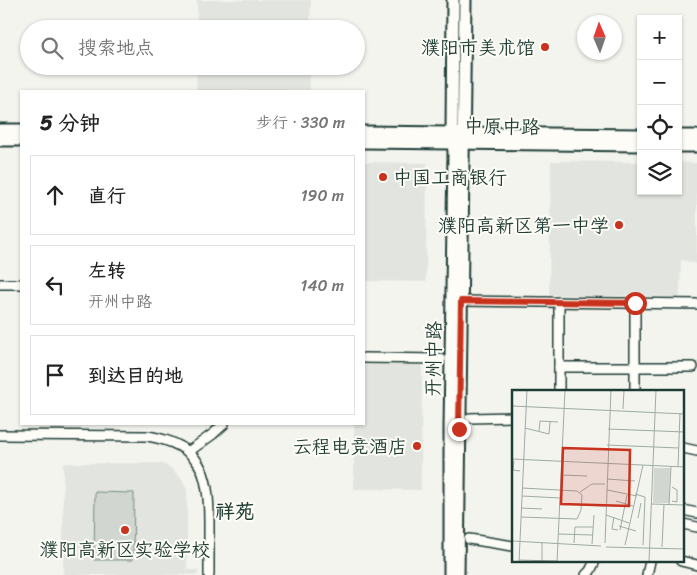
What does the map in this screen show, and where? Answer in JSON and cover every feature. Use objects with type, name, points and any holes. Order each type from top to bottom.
[{"type":"main road","name":"开州中路","points":[[450,575],[454,152],[452,138],[453,0]]},
{"type":"main road","name":"开州中路","points":[[458,575],[465,0]]},
{"type":"main road","points":[[0,130],[20,130]]},
{"type":"main road","name":"中原中路","points":[[365,132],[452,138]]},
{"type":"main road","name":"中原中路","points":[[365,142],[452,138],[637,135]]},
{"type":"main road","points":[[682,136],[697,136]]},
{"type":"main road","name":"中原中路","points":[[464,138],[637,145]]},
{"type":"main road","points":[[0,140],[20,140]]},
{"type":"main road","points":[[682,146],[697,146]]},
{"type":"street","points":[[0,284],[20,284]]},
{"type":"street","points":[[461,301],[697,304]]},
{"type":"street","points":[[559,302],[559,390]]},
{"type":"street","points":[[635,303],[635,390]]},
{"type":"street","points":[[365,358],[441,359]]},
{"type":"street","points":[[558,367],[693,367]]},
{"type":"street","points":[[470,418],[512,418]]},
{"type":"street","points":[[188,452],[214,434],[223,425]]},
{"type":"street","points":[[0,435],[148,436],[174,442],[197,461],[209,491],[210,575]]},
{"type":"street","points":[[684,448],[697,451]]},
{"type":"street","points":[[684,510],[697,513]]},
{"type":"street","points":[[684,524],[697,527]]},
{"type":"street","points":[[469,539],[512,546]]},
{"type":"street","points":[[586,575],[594,562]]},
{"type":"street","points":[[647,575],[650,562]]},
{"type":"street","points":[[684,562],[697,565]]},
{"type":"shaded area","points":[[197,0],[311,0],[310,20],[197,20]]},
{"type":"shaded area","points":[[197,75],[310,75],[310,90],[196,90]]},
{"type":"shaded area","name":"濮阳高新区第一中学","points":[[551,161],[637,162],[637,195],[682,195],[682,162],[697,163],[697,264],[681,260],[680,297],[549,295]]},
{"type":"shaded area","points":[[365,162],[427,163],[426,282],[365,281]]},
{"type":"shaded area","points":[[365,364],[422,365],[421,490],[354,489],[354,425],[365,425]]},
{"type":"shaded area","name":"濮阳高新区实验学校","points":[[63,463],[161,463],[171,468],[182,479],[187,490],[187,570],[198,570],[198,575],[63,575]]},
{"type":"shaded area","points":[[95,492],[134,493],[133,560],[94,560]]},
{"type":"place","name":"濮阳市美术馆","points":[[545,47]]},
{"type":"place","name":"中国工商银行","points":[[383,177]]},
{"type":"place","name":"濮阳高新区第一中学","points":[[619,225]]},
{"type":"place","name":"云程电竞酒店","points":[[417,446]]},
{"type":"place","name":"濮阳高新区实验学校","points":[[125,530]]},
{"type":"district","name":"祥苑","points":[[235,511]]},
{"type":"route","points":[[459,429],[461,301],[635,303]]}]
